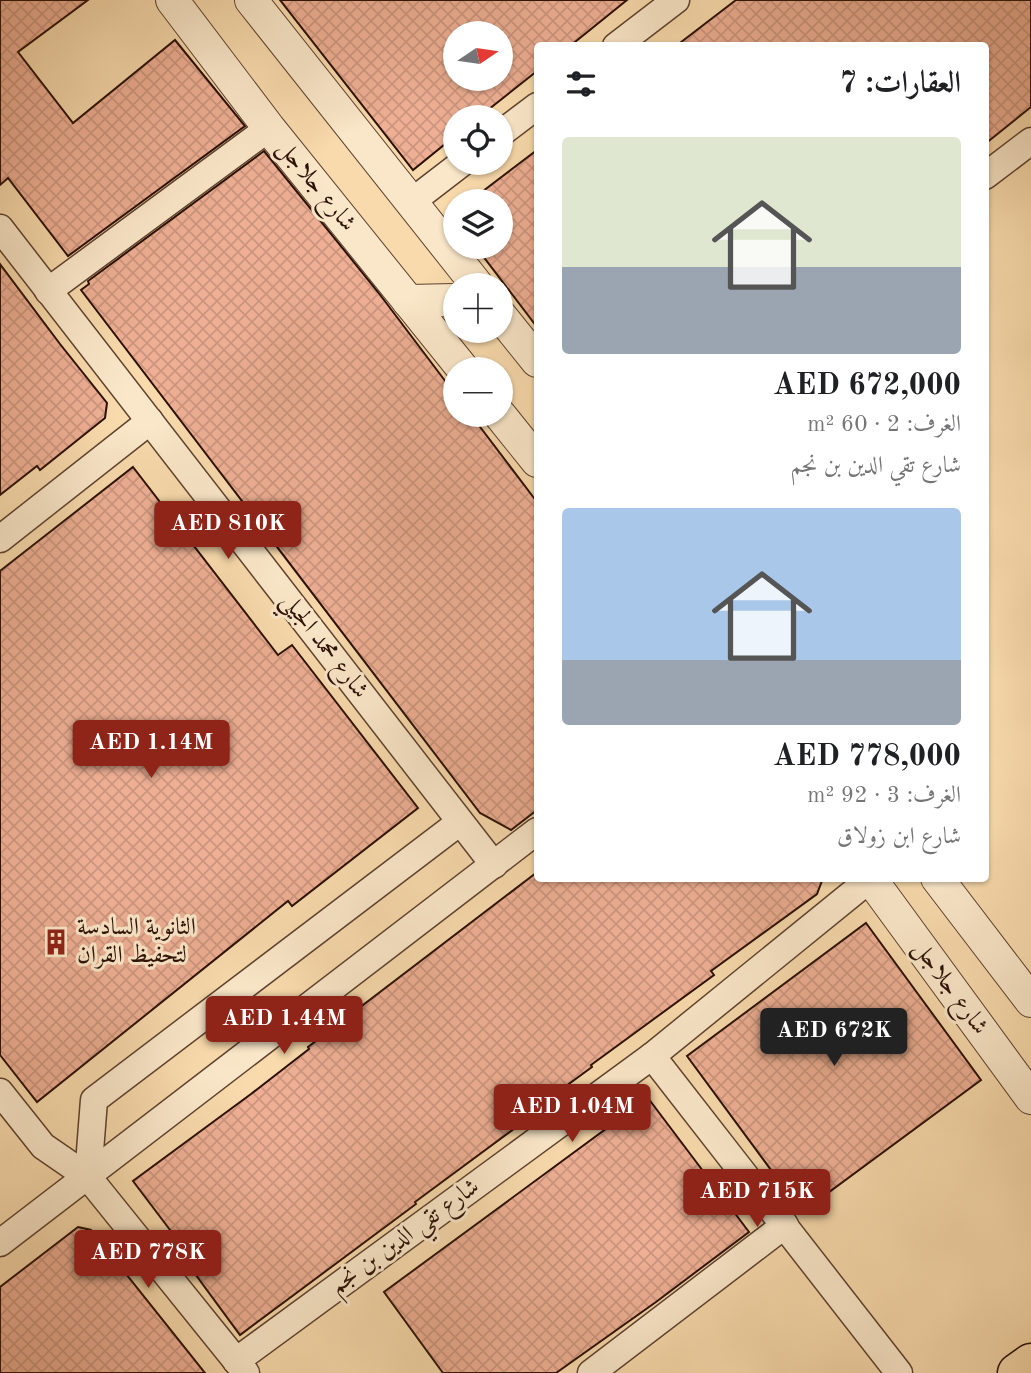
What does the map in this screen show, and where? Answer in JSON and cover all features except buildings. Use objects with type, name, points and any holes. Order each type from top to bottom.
[{"type":"main road","points":[[1017,1373],[1031,1363]]},
{"type":"street","name":"شارع جلاجل","points":[[172,0],[269,128],[408,301],[454,348]]},
{"type":"street","points":[[251,0],[410,202],[461,273]]},
{"type":"street","points":[[621,42],[676,0]]},
{"type":"street","points":[[513,124],[534,108]]},
{"type":"street","points":[[48,291],[269,128]]},
{"type":"street","points":[[989,173],[1031,141]]},
{"type":"street","points":[[410,202],[446,175]]},
{"type":"street","name":"شارع محمد الجيلي","points":[[0,228],[494,865]]},
{"type":"street","points":[[408,301],[443,300]]},
{"type":"street","points":[[513,330],[534,356]]},
{"type":"street","points":[[0,539],[149,421]]},
{"type":"street","points":[[510,427],[534,457]]},
{"type":"street","points":[[88,1177],[94,1100],[460,822]]},
{"type":"street","points":[[0,1243],[534,833]]},
{"type":"street","name":"شارع تقي الدين بن نجم","points":[[241,1367],[652,1056],[865,882]]},
{"type":"street","name":"شارع جلاجل","points":[[873,882],[1031,1097]]},
{"type":"street","points":[[940,882],[1031,1001]]},
{"type":"street","points":[[652,1056],[899,1373]]},
{"type":"street","points":[[0,1092],[43,1146],[88,1177],[241,1367]]},
{"type":"street","points":[[591,1373],[785,1225]]},
{"type":"place","name":"الثانوية السادسة لتحفيظ القران","points":[[56,942]]}]
